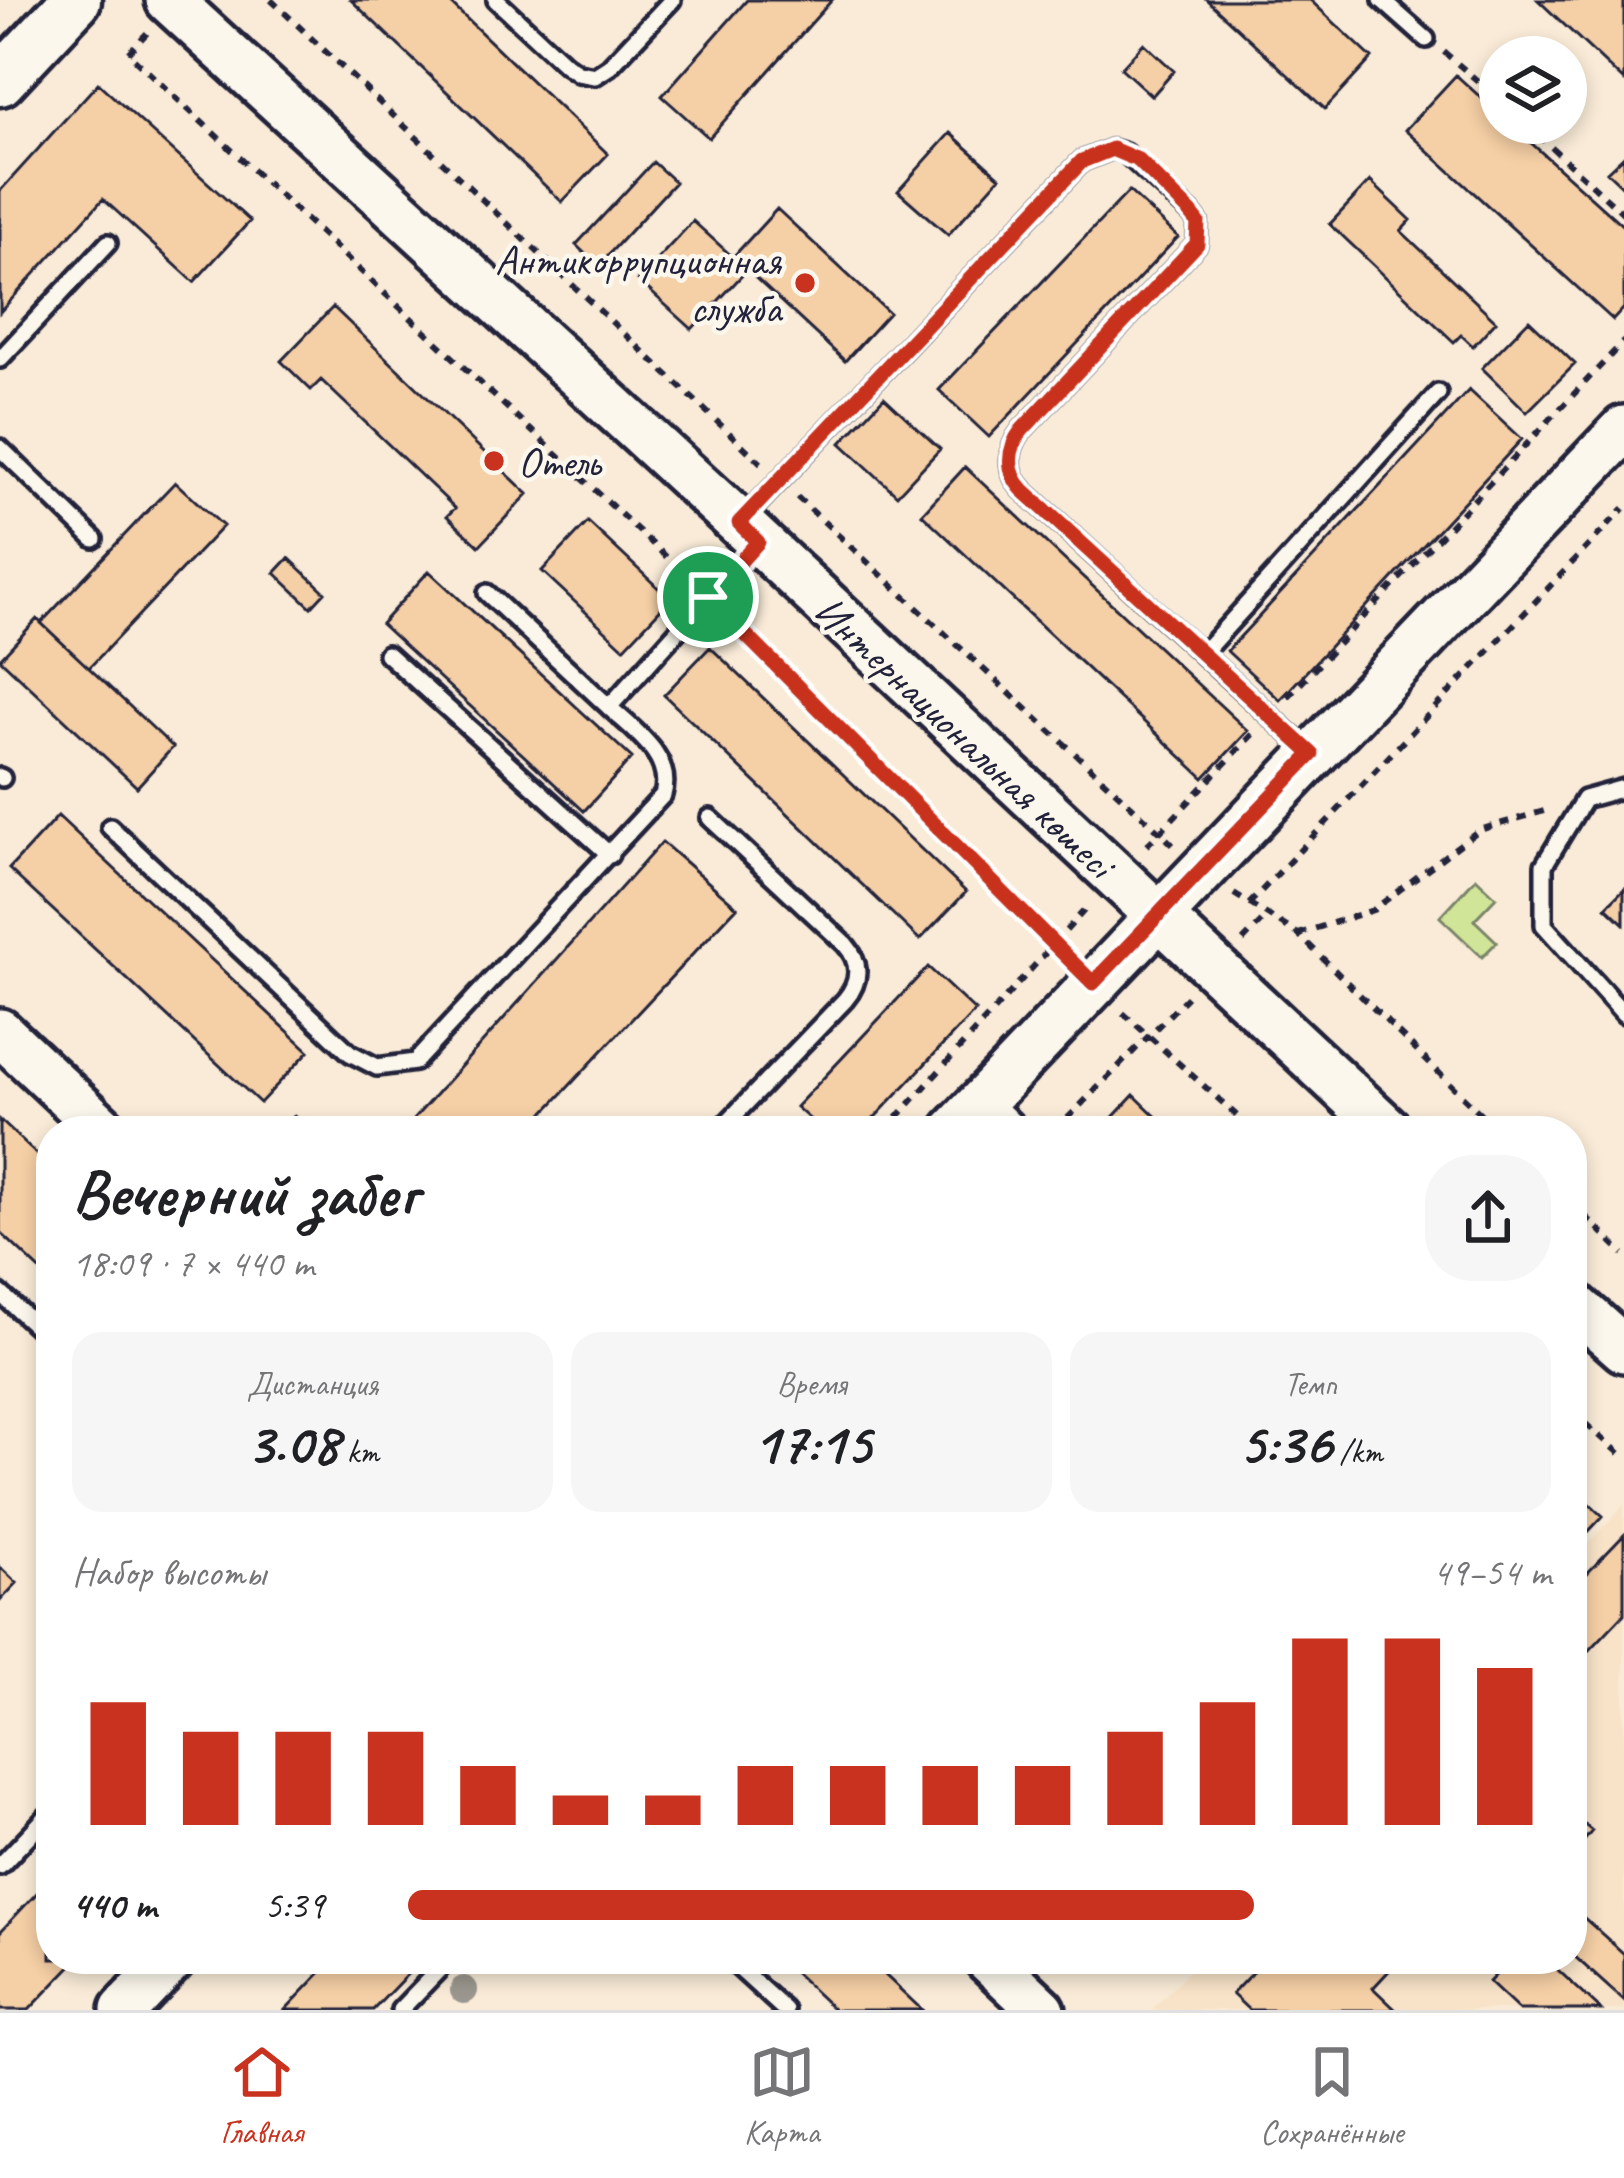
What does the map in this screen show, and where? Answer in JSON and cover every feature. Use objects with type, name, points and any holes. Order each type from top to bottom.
[{"type":"main road","points":[[0,81],[76,0]]},
{"type":"main road","name":"Интернациональная көшесі","points":[[172,2],[1373,1116]]},
{"type":"main road","points":[[968,1116],[1624,428]]},
{"type":"main road","points":[[0,1032],[89,1116]]},
{"type":"main road","points":[[1587,1316],[1624,1349]]},
{"type":"main road","points":[[124,2010],[158,1974]]},
{"type":"main road","points":[[1004,1974],[1042,2010]]},
{"type":"lane","points":[[496,0],[566,64],[578,73],[595,76],[609,68],[672,0]]},
{"type":"lane","points":[[1382,0],[1426,39]]},
{"type":"lane","points":[[609,706],[708,597],[780,481],[1082,161],[1112,149],[1125,153],[1191,213],[1198,222],[1197,244],[1022,430],[1011,449],[1016,483],[1312,754]]},
{"type":"lane","points":[[0,359],[108,243]]},
{"type":"lane","points":[[1202,654],[1438,393]]},
{"type":"lane","points":[[0,448],[94,539]]},
{"type":"lane","points":[[110,827],[350,1052],[377,1066],[404,1065],[426,1055],[658,802],[666,785],[657,753],[487,593]]},
{"type":"lane","points":[[387,654],[610,855]]},
{"type":"lane","points":[[1624,788],[1584,799],[1544,866],[1544,926],[1624,1014]]},
{"type":"lane","points":[[710,818],[853,952],[858,972],[845,1000],[733,1116]]},
{"type":"lane","points":[[987,1096],[1008,1116]]},
{"type":"lane","points":[[0,1293],[36,1326]]},
{"type":"lane","points":[[0,1866],[36,1828]]},
{"type":"lane","points":[[400,2010],[435,1974]]},
{"type":"lane","points":[[745,1974],[785,2010]]},
{"type":"path","points":[[271,0],[1160,832],[899,1116]]},
{"type":"path","points":[[172,2],[128,53],[708,597],[1093,983],[1237,1116]]},
{"type":"path","points":[[1426,39],[1479,83]]},
{"type":"path","points":[[1548,144],[1624,214]]},
{"type":"path","points":[[1249,904],[1624,508]]},
{"type":"path","points":[[1483,1116],[1298,934],[1373,910],[1479,830],[1584,799]]},
{"type":"path","points":[[1070,1116],[1266,916]]},
{"type":"path","points":[[1587,1218],[1624,1254]]},
{"type":"path","points":[[1587,1425],[1624,1457]]},
{"type":"shaded area","points":[[1624,1505],[1624,2010],[1152,2010],[1186,1974],[1587,1974],[1587,1544]]},
{"type":"green space","points":[[1476,878],[1496,897],[1474,920],[1497,942],[1482,957],[1440,917]]},
{"type":"building","points":[[351,0],[447,0],[608,154],[562,202]]},
{"type":"building","points":[[747,0],[832,0],[709,138],[662,96]]},
{"type":"building","points":[[1207,0],[1310,0],[1372,58],[1325,109]]},
{"type":"building","points":[[1538,0],[1624,0],[1624,81],[1587,46],[1587,36],[1576,36]]},
{"type":"building","points":[[1144,43],[1174,71],[1152,96],[1121,68]]},
{"type":"building","points":[[1456,75],[1479,96],[1479,144],[1532,144],[1624,227],[1624,308],[1613,320],[1405,130]]},
{"type":"building","points":[[98,83],[250,221],[194,282],[103,199],[0,312],[0,191]]},
{"type":"building","points":[[950,133],[1000,177],[948,235],[898,191]]},
{"type":"building","points":[[1624,156],[1624,188],[1607,172]]},
{"type":"building","points":[[653,162],[675,182],[598,266],[576,245]]},
{"type":"building","points":[[1370,181],[1411,220],[1401,231],[1496,321],[1473,346],[1461,335],[1454,342],[1330,224]]},
{"type":"building","points":[[1129,191],[1178,237],[989,437],[939,390]]},
{"type":"building","points":[[777,209],[889,313],[845,361],[733,257]]},
{"type":"building","points":[[693,221],[747,270],[692,329],[638,280]]},
{"type":"building","points":[[333,307],[528,494],[479,546],[447,516],[455,508],[321,380],[311,390],[281,361]]},
{"type":"building","points":[[1529,320],[1575,364],[1527,412],[1482,368]]},
{"type":"building","points":[[1469,390],[1522,439],[1280,700],[1227,651]]},
{"type":"building","points":[[884,397],[940,449],[897,495],[841,443]]},
{"type":"building","points":[[965,467],[1248,731],[1204,778],[922,514]]},
{"type":"building","points":[[175,482],[223,526],[89,668],[41,623]]},
{"type":"building","points":[[588,522],[670,599],[624,648],[542,571]]},
{"type":"building","points":[[289,558],[325,592],[311,607],[275,573]]},
{"type":"building","points":[[429,571],[632,758],[584,811],[381,624]]},
{"type":"building","points":[[37,619],[173,747],[137,787],[0,659]]},
{"type":"building","points":[[710,647],[966,892],[920,940],[664,695]]},
{"type":"building","points":[[58,816],[309,1051],[260,1103],[9,869]]},
{"type":"building","points":[[662,842],[737,907],[541,1116],[416,1116]]},
{"type":"building","points":[[1624,889],[1624,924],[1606,907]]},
{"type":"building","points":[[928,967],[975,1011],[876,1116],[806,1116],[796,1107]]},
{"type":"building","points":[[1134,1095],[1156,1116],[1114,1116]]},
{"type":"building","points":[[0,1120],[36,1154],[36,1266],[0,1232]]},
{"type":"building","points":[[1587,1501],[1603,1516],[1587,1533]]},
{"type":"building","points":[[1624,1535],[1624,1614],[1587,1653],[1587,1573]]},
{"type":"building","points":[[0,1567],[17,1583],[0,1601]]},
{"type":"building","points":[[36,1894],[36,1974],[64,1974],[29,2010],[0,2010],[0,1932]]},
{"type":"building","points":[[1587,1921],[1624,1954],[1624,2001],[1587,1968]]},
{"type":"building","points":[[320,1974],[408,1974],[373,2010],[285,2010]]},
{"type":"building","points":[[796,1974],[884,1974],[922,2010],[834,2010]]},
{"type":"building","points":[[1251,1974],[1386,1974],[1373,1988],[1396,2010],[1249,2010],[1232,1994]]},
{"type":"building","points":[[1497,1974],[1562,1974],[1601,2010],[1519,2010],[1489,1982]]},
{"type":"place","name":"Антикоррупционная служба","points":[[805,283]]},
{"type":"place","name":"Отель","points":[[494,461]]},
{"type":"route","points":[[1112,149],[1138,160],[1191,213],[1198,222],[1197,244],[1022,430],[1011,449],[1012,473],[1023,490],[1312,754],[1093,983],[708,597],[758,542],[739,523],[1082,161],[1112,149]]}]
